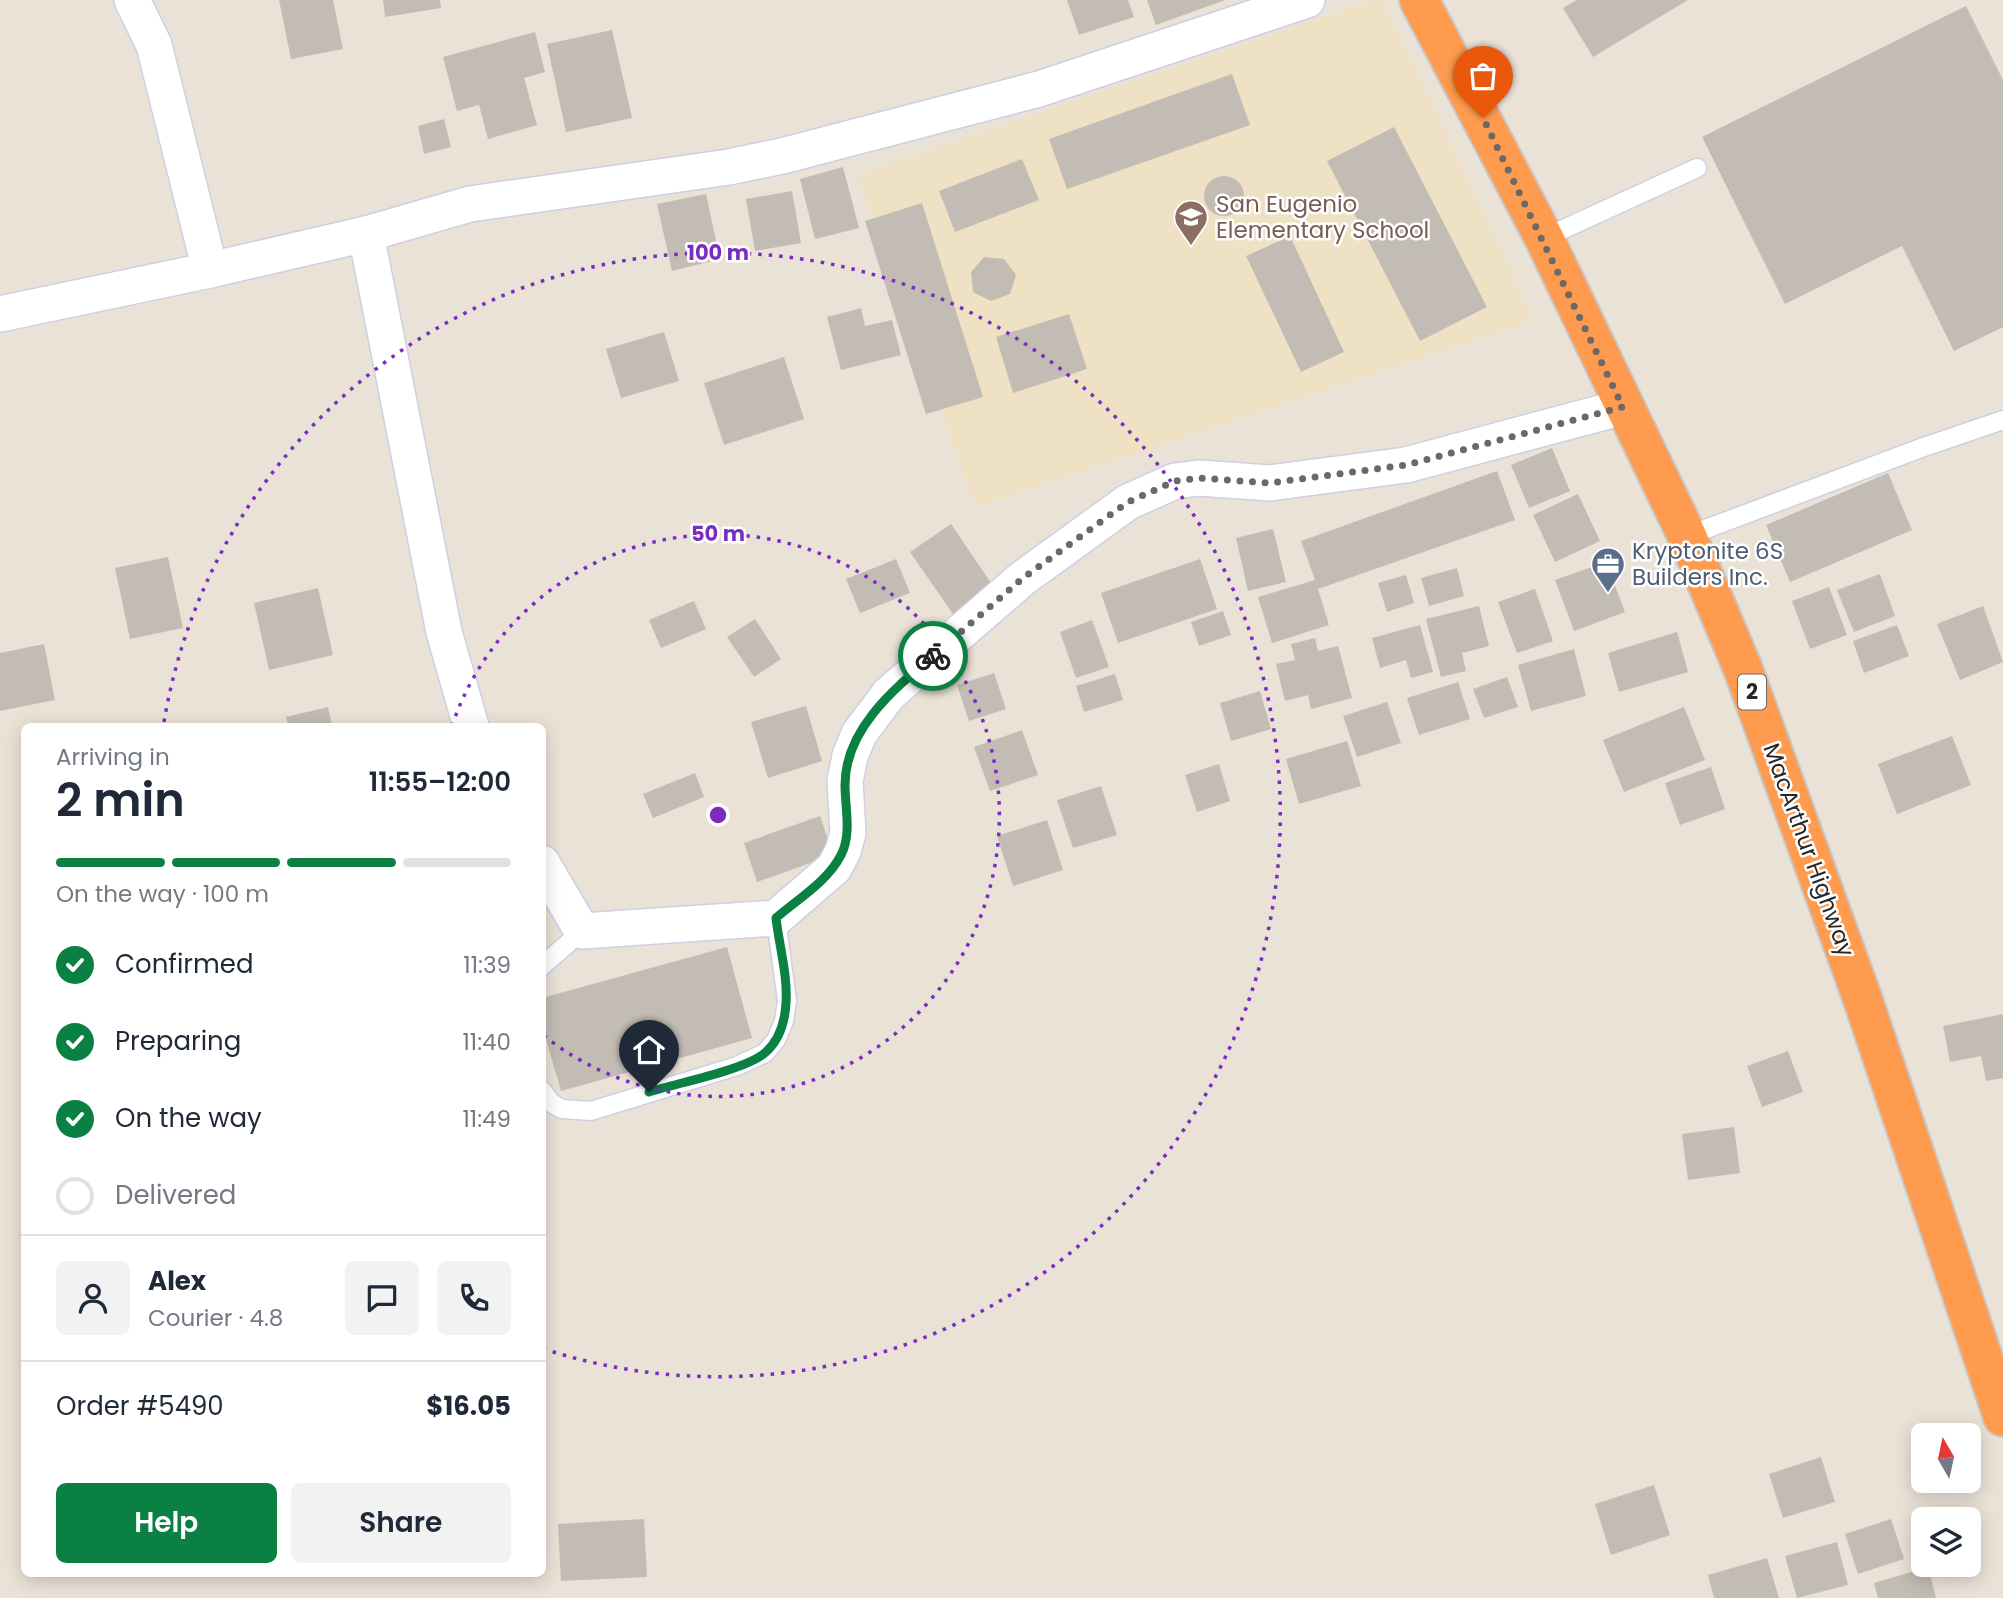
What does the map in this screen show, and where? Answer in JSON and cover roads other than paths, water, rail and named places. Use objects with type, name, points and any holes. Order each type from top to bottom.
[{"type":"highway","name":"MacArthur Highway","points":[[1419,0],[1544,238],[1687,536],[1743,668],[1802,827],[2003,1417]]},
{"type":"street","points":[[132,0],[154,46],[210,270]]},
{"type":"street","points":[[0,314],[366,234],[470,204],[717,169],[782,156],[1039,89],[1307,0]]},
{"type":"street","points":[[366,234],[444,632],[470,723]]},
{"type":"street","points":[[546,870],[582,931],[776,918],[834,868],[843,851],[848,833],[845,781],[850,756],[859,734],[889,694],[1023,578],[1128,502],[1175,481],[1199,478],[1270,483],[1406,465],[1623,407]]},
{"type":"lane","points":[[1544,238],[1697,168]]},
{"type":"lane","points":[[1687,536],[1921,448],[2003,421]]},
{"type":"lane","points":[[546,1096],[551,1103],[562,1109],[591,1111],[737,1066],[765,1053],[776,1040],[784,1021],[787,1001],[776,918]]},
{"type":"lane","points":[[546,962],[582,931]]},
{"type":"place","name":"San Eugenio Elementary School","points":[[1191,247]]},
{"type":"place","name":"Kryptonite 6S Builders Inc.","points":[[1608,594]]}]
